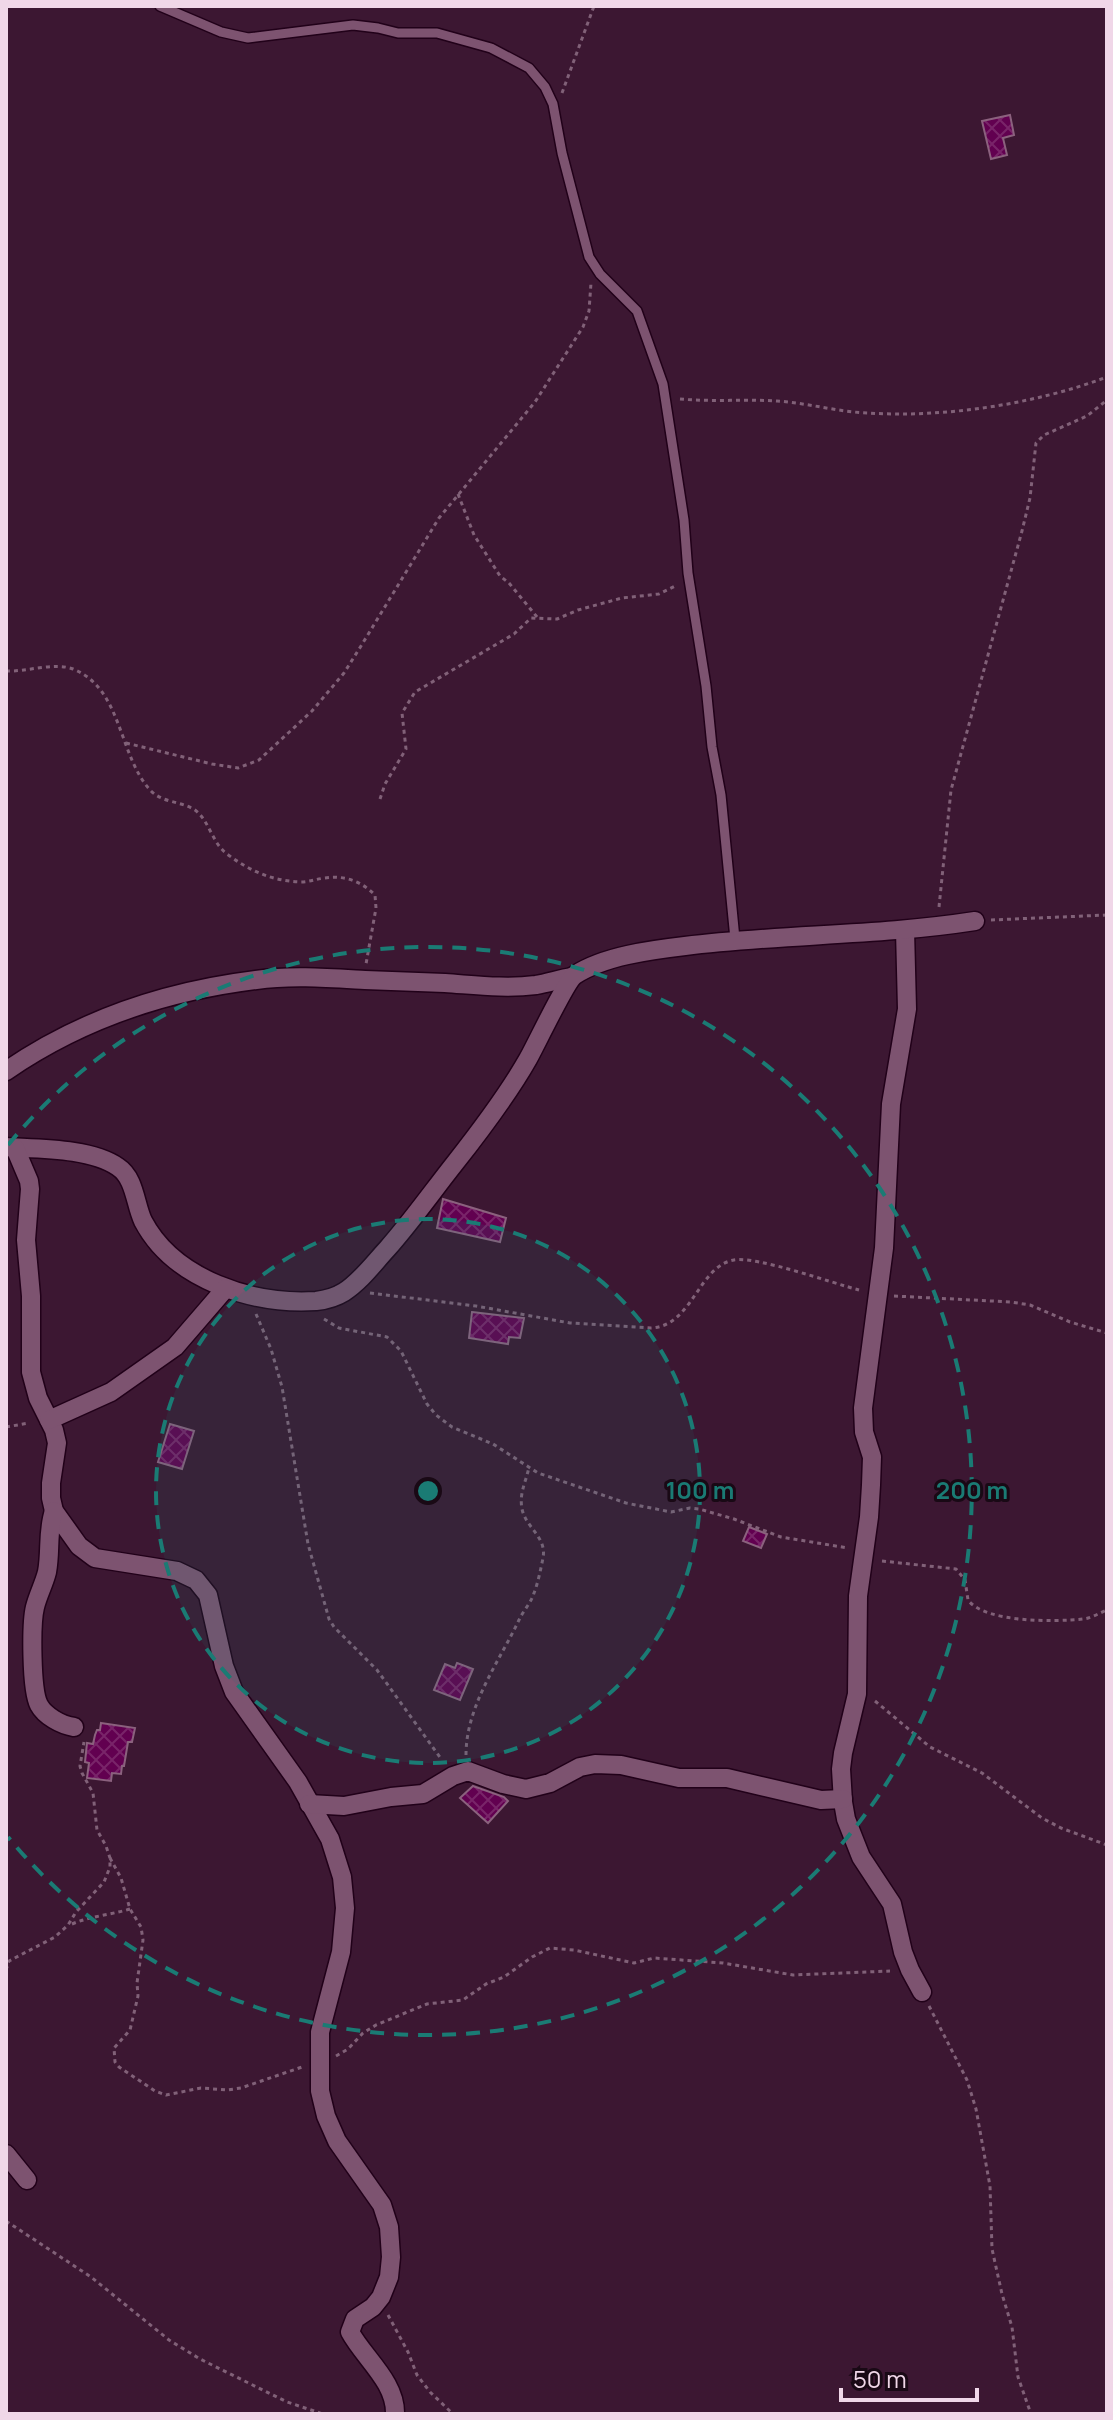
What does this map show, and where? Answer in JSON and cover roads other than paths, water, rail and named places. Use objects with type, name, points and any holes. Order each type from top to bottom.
[{"type":"street","points":[[6,1071],[37,1049],[128,1009],[164,998],[256,980],[363,980],[497,987],[537,985],[572,977],[597,965],[652,950],[735,939],[905,930],[975,921]]},
{"type":"street","points":[[905,930],[907,1009],[891,1104],[884,1248],[863,1408],[864,1432],[872,1457],[869,1517],[857,1608],[858,1684],[841,1769],[846,1819],[861,1857],[892,1904],[900,1941],[922,1992]]},
{"type":"street","points":[[11,1148],[87,1155],[118,1166],[129,1177],[142,1218],[163,1247],[202,1277],[225,1289],[286,1301],[327,1299],[346,1290],[366,1271],[412,1220],[490,1119],[526,1063],[572,977]]},
{"type":"street","points":[[11,1148],[29,1181],[30,1189],[26,1240],[31,1296],[31,1372],[57,1443],[51,1483],[54,1511],[79,1546],[95,1558],[169,1568],[187,1574],[203,1587],[208,1595],[224,1666],[234,1692],[276,1749],[334,1847],[345,1899],[341,1952],[321,2024],[318,2062],[320,2091],[331,2128],[343,2151],[377,2196],[387,2216],[389,2277],[381,2297],[373,2307],[355,2319],[350,2332],[384,2379],[394,2400],[395,2414]]},
{"type":"street","points":[[49,1420],[111,1392],[175,1347],[225,1289]]},
{"type":"street","points":[[54,1511],[49,1529],[47,1572],[34,1611],[32,1654],[35,1690],[37,1701],[48,1715],[74,1727]]},
{"type":"street","points":[[309,1804],[344,1806],[418,1795],[461,1774],[526,1789],[550,1783],[580,1767],[595,1764],[621,1765],[679,1778],[727,1778],[821,1800],[843,1799]]},
{"type":"street","points":[[6,2154],[27,2180]]},
{"type":"lane","points":[[160,6],[221,32],[248,38],[353,25],[398,33],[437,33],[491,48],[529,68],[545,87],[554,110],[579,225],[593,263],[637,311],[663,384],[721,795],[735,939]]}]
